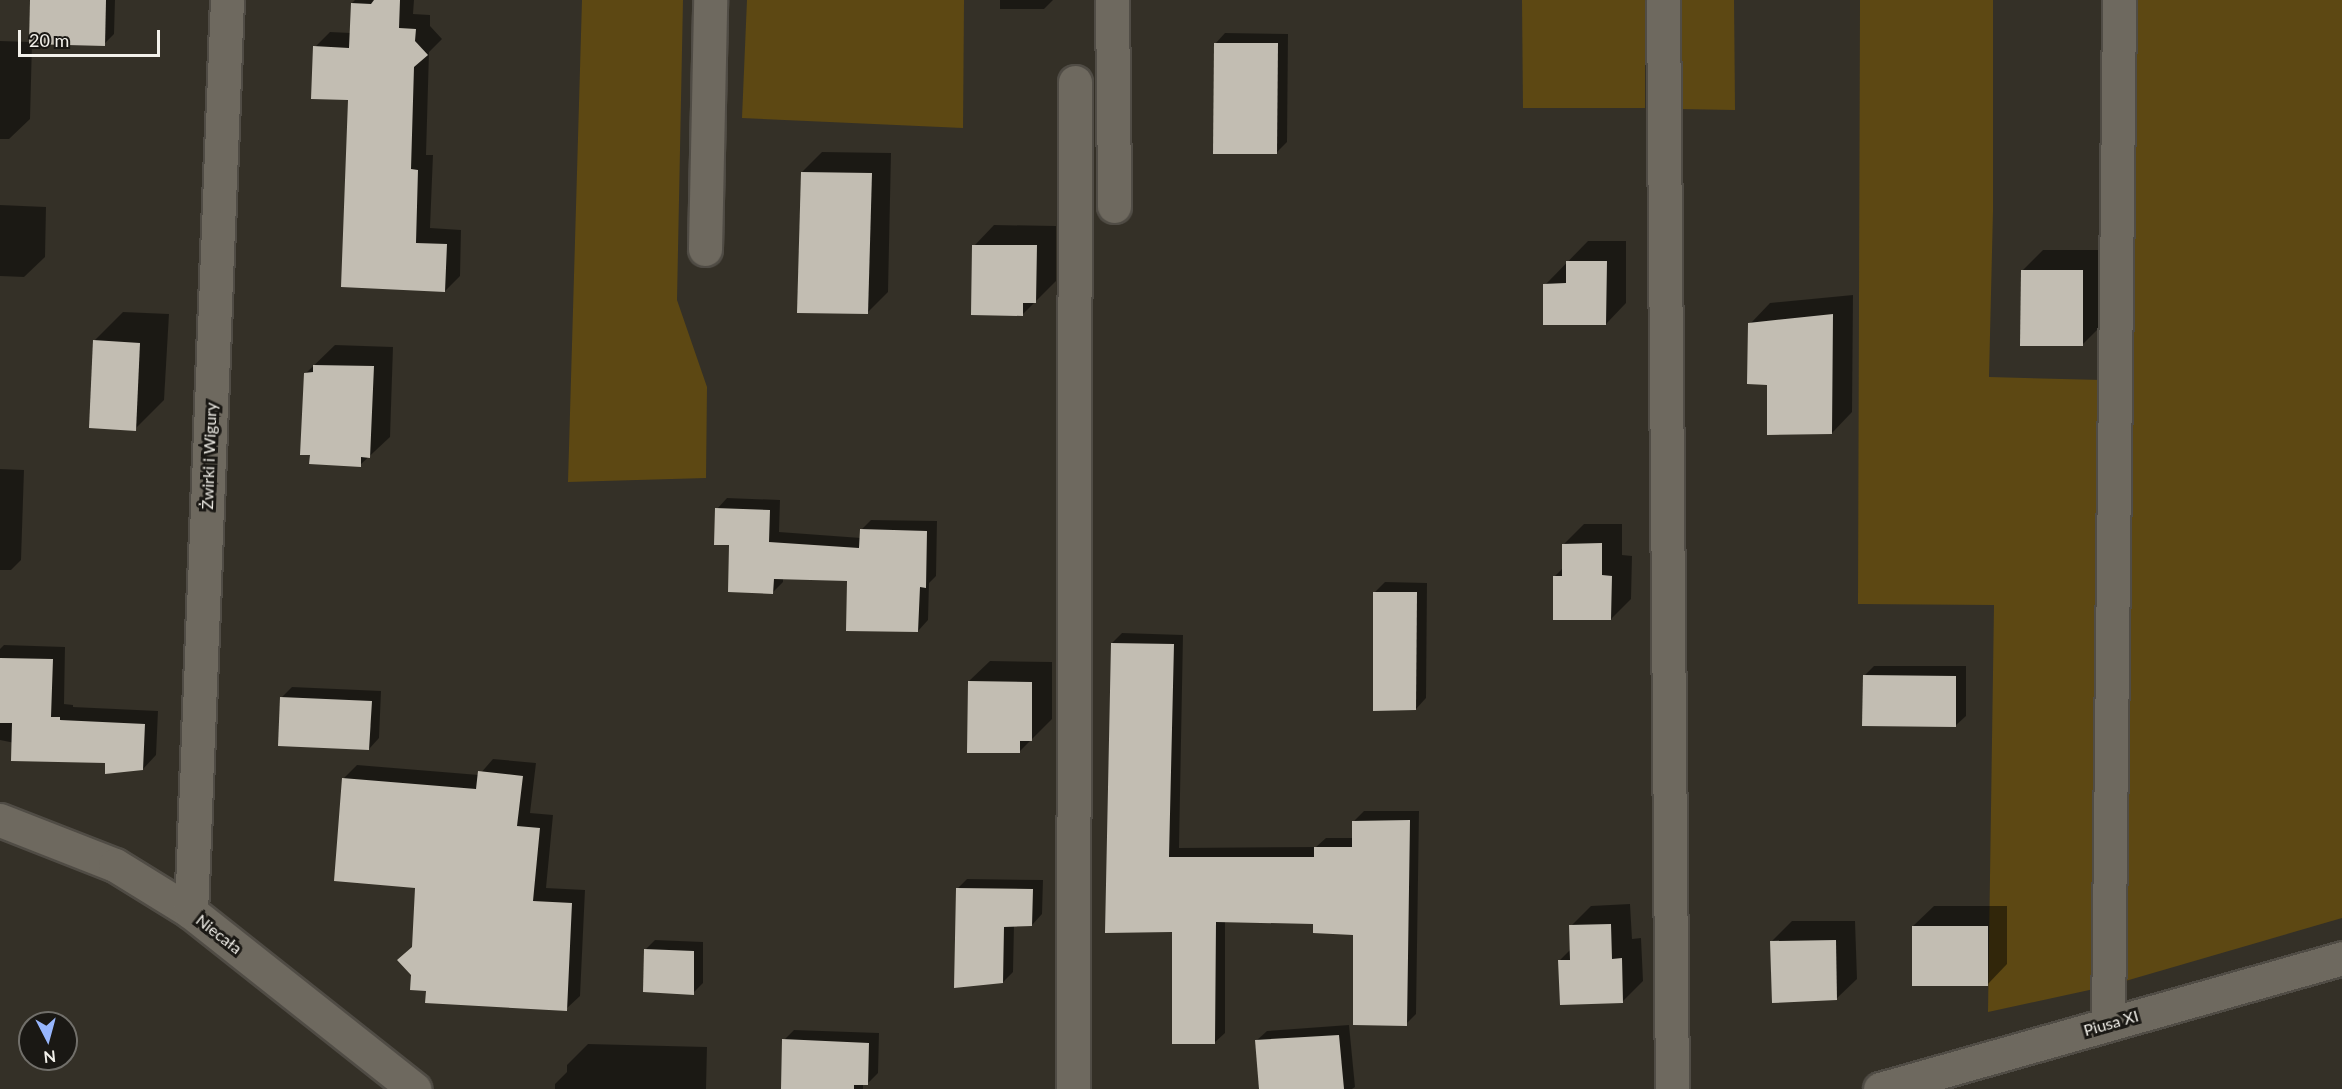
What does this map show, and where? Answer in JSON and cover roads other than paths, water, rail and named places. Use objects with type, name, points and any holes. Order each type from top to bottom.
[{"type":"street","name":"Żwirki i Wigury","points":[[191,912],[227,0]]},
{"type":"street","points":[[705,249],[710,0]]},
{"type":"street","points":[[1112,0],[1114,206]]},
{"type":"street","points":[[1663,0],[1672,1089]]},
{"type":"street","points":[[2108,1024],[2119,0]]},
{"type":"street","points":[[1073,1089],[1075,82]]},
{"type":"street","name":"Niecała","points":[[0,820],[115,865],[191,912],[414,1089]]},
{"type":"street","name":"Piusa XI","points":[[1880,1089],[2342,958]]}]
